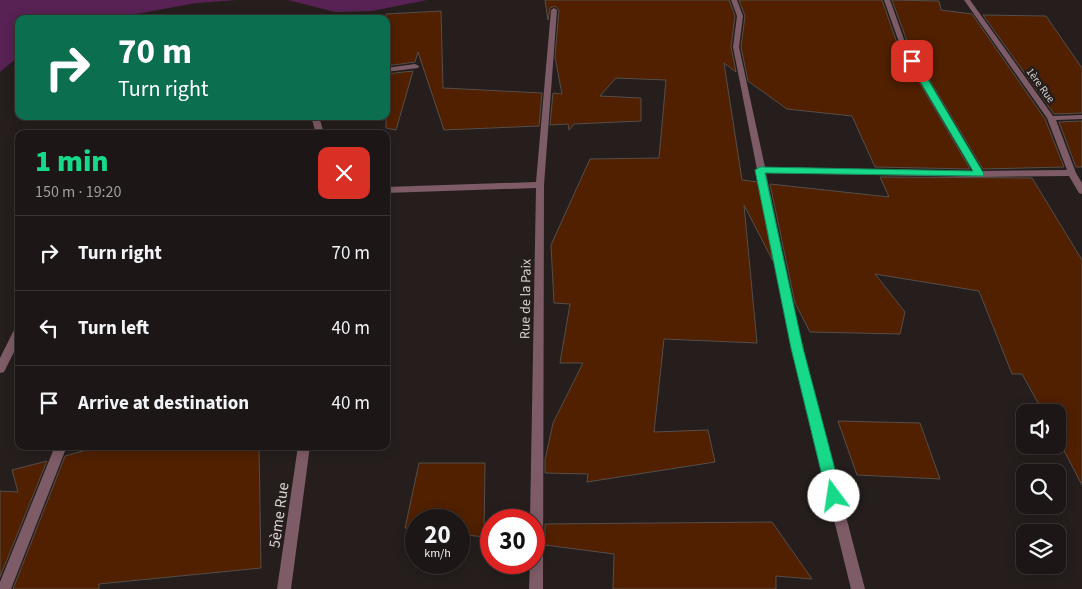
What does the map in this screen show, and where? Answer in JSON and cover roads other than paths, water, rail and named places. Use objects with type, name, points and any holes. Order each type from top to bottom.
[{"type":"street","points":[[734,0],[740,7],[740,29],[736,46],[797,348],[858,589]]},
{"type":"street","points":[[887,0],[903,45],[979,174]]},
{"type":"street","name":"1ère Rue","points":[[967,0],[1051,118],[1072,173],[1082,191]]},
{"type":"street","name":"Rue de la Paix","points":[[536,589],[540,185],[554,10]]},
{"type":"street","points":[[390,69],[415,66]]},
{"type":"street","points":[[1051,118],[1082,117]]},
{"type":"street","points":[[760,170],[979,174],[1072,173]]},
{"type":"street","points":[[390,190],[540,185]]},
{"type":"street","points":[[0,369],[15,339]]},
{"type":"street","points":[[4,589],[59,450]]},
{"type":"street","name":"5ème Rue","points":[[284,589],[303,450]]}]
